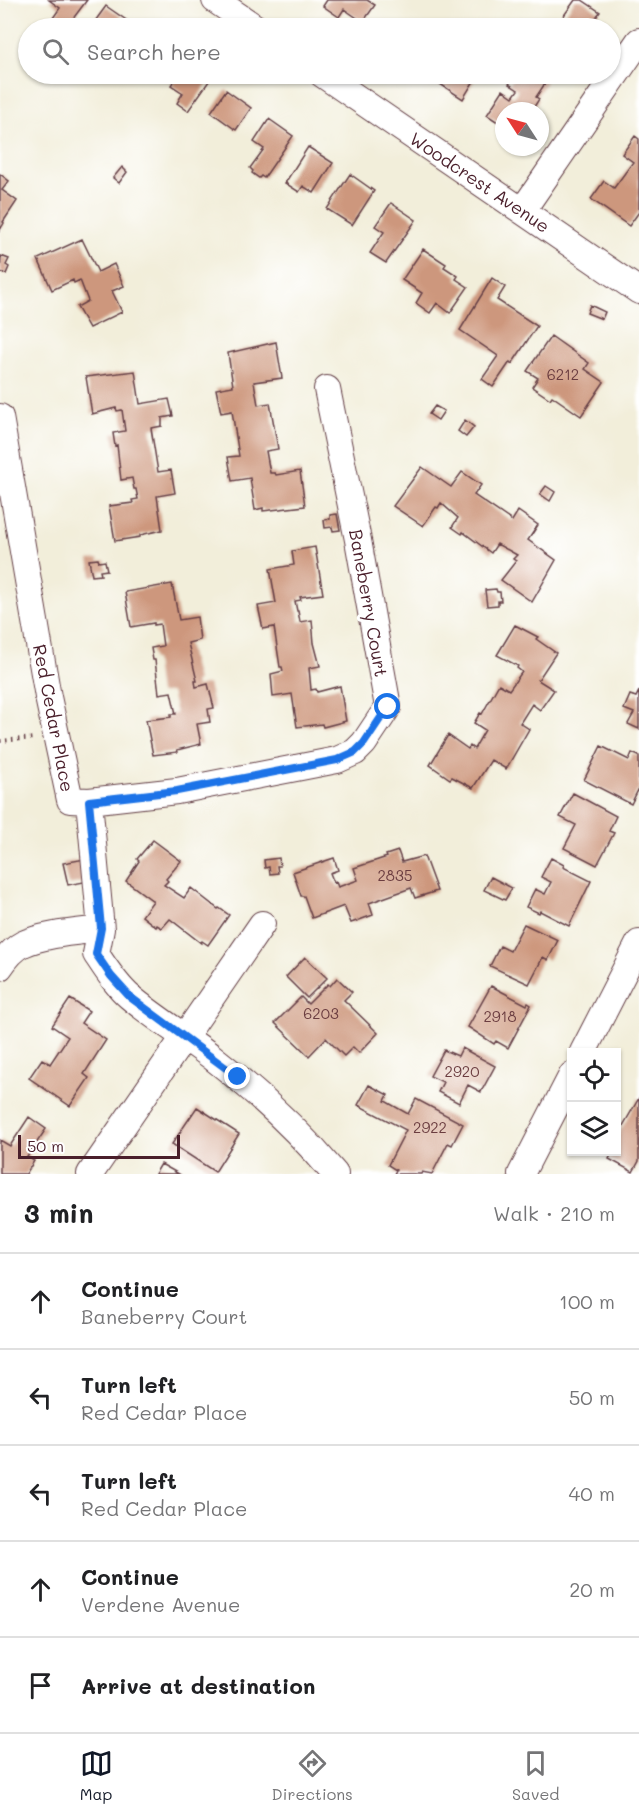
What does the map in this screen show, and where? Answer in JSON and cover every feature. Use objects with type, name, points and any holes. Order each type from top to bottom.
[{"type":"street","points":[[215,0],[241,18]]},
{"type":"street","points":[[621,66],[639,40]]},
{"type":"street","name":"Woodcrest Avenue","points":[[337,84],[639,291]]},
{"type":"street","points":[[522,211],[609,84]]},
{"type":"street","name":"Baneberry Court","points":[[89,801],[177,791],[337,760],[355,752],[364,743],[388,707],[358,540],[327,389]]},
{"type":"street","name":"Red Cedar Place","points":[[0,417],[70,800],[89,801],[101,928],[96,954],[111,976],[130,997],[238,1077],[276,1110],[335,1174]]},
{"type":"street","points":[[90,1174],[262,924]]},
{"type":"street","points":[[0,967],[7,956],[21,945],[34,940],[101,928]]},
{"type":"street","points":[[586,1048],[639,943]]},
{"type":"street","points":[[521,1174],[567,1085]]},
{"type":"path","points":[[0,741],[42,737],[58,743]]},
{"type":"building","points":[[49,0],[87,0],[74,18],[53,18],[60,8]]},
{"type":"building","points":[[327,0],[367,0],[375,5],[366,18],[357,18],[344,9],[339,17],[323,6]]},
{"type":"building","points":[[575,0],[582,0],[600,12],[596,18],[562,18]]},
{"type":"building","points":[[106,6],[123,18],[97,18]]},
{"type":"building","points":[[207,84],[188,111],[177,103],[183,93],[171,85]]},
{"type":"building","points":[[440,84],[472,84],[463,99]]},
{"type":"building","points":[[509,84],[545,84],[536,97],[539,99],[537,102],[495,102],[503,90],[513,97],[518,90]]},
{"type":"building","points":[[226,90],[251,108],[236,130],[211,112]]},
{"type":"building","points":[[495,102],[495,120],[487,115]]},
{"type":"building","points":[[269,119],[293,136],[264,178],[261,176],[259,178],[252,173],[250,168],[264,149],[254,142]]},
{"type":"building","points":[[635,136],[639,139],[639,212],[629,226],[591,199],[604,181],[614,188],[633,162],[622,154]]},
{"type":"building","points":[[308,147],[333,163],[314,193],[303,186],[299,192],[285,183]]},
{"type":"building","points":[[122,167],[127,172],[119,183],[113,178]]},
{"type":"building","points":[[0,174],[9,181],[2,190],[17,201],[0,230]]},
{"type":"building","points":[[350,174],[374,191],[352,225],[327,209]]},
{"type":"building","points":[[391,203],[416,220],[386,263],[370,253],[384,232],[375,226]]},
{"type":"building","points":[[82,239],[98,272],[114,264],[124,286],[112,291],[122,312],[89,328],[77,307],[88,301],[80,280],[74,283],[73,280],[52,290],[38,259]]},
{"type":"building","points":[[423,249],[446,264],[444,267],[458,276],[456,279],[468,287],[450,313],[437,303],[430,313],[416,303],[422,293],[402,280]]},
{"type":"building","points":[[1,256],[9,259],[6,274],[0,272]]},
{"type":"building","points":[[492,278],[505,287],[497,300],[537,326],[512,364],[510,362],[493,387],[482,379],[498,356],[460,330]]},
{"type":"building","points":[[590,305],[605,312],[602,319],[587,313]]},
{"type":"building","points":[[551,336],[589,363],[585,369],[604,382],[581,416],[552,396],[550,399],[532,387],[538,378],[527,371]]},
{"type":"building","points":[[276,342],[282,378],[254,382],[258,405],[270,403],[278,449],[266,451],[270,473],[276,475],[300,471],[305,506],[263,511],[263,508],[255,510],[250,478],[232,481],[228,457],[239,456],[232,411],[221,413],[216,389],[233,386],[228,353]]},
{"type":"building","points":[[135,371],[140,404],[169,399],[173,416],[162,418],[162,426],[151,428],[158,472],[171,470],[175,493],[157,496],[162,530],[140,535],[140,537],[115,541],[109,506],[133,503],[132,500],[138,499],[132,478],[121,480],[117,445],[115,446],[113,433],[125,431],[122,410],[117,411],[116,408],[92,414],[86,377]]},
{"type":"building","points":[[435,406],[444,411],[438,420],[429,414]]},
{"type":"building","points":[[465,420],[474,427],[466,437],[458,431]]},
{"type":"building","points":[[422,467],[451,487],[462,472],[481,485],[474,495],[512,521],[518,511],[538,525],[528,540],[556,560],[532,602],[501,580],[516,561],[513,559],[517,555],[497,544],[491,553],[463,532],[462,534],[452,527],[458,518],[441,503],[423,526],[393,506]]},
{"type":"building","points":[[546,486],[555,492],[550,501],[540,494]]},
{"type":"building","points":[[337,514],[340,530],[333,531],[332,527],[325,528],[324,520],[330,519],[330,515]]},
{"type":"building","points":[[315,547],[323,594],[300,597],[301,600],[295,601],[300,622],[312,620],[314,643],[320,666],[309,668],[311,690],[316,689],[317,692],[340,686],[346,721],[323,727],[322,724],[297,727],[292,694],[273,697],[271,674],[283,671],[280,667],[274,627],[263,629],[258,606],[276,603],[270,569],[294,565],[292,551]]},
{"type":"building","points":[[98,559],[99,562],[105,561],[107,570],[100,571],[101,575],[92,576],[89,560]]},
{"type":"building","points":[[172,584],[179,620],[197,617],[200,640],[188,643],[197,681],[195,681],[196,687],[208,684],[214,708],[208,709],[210,722],[197,724],[201,744],[177,750],[178,752],[153,755],[146,720],[171,717],[171,714],[176,714],[171,692],[159,694],[155,660],[153,660],[151,648],[163,646],[160,624],[131,627],[125,592]]},
{"type":"building","points":[[496,589],[500,592],[501,601],[498,601],[498,605],[487,606],[485,590]]},
{"type":"building","points":[[515,625],[538,637],[536,639],[556,653],[538,680],[554,690],[540,710],[532,704],[520,723],[529,729],[506,769],[491,760],[473,788],[452,777],[450,779],[430,765],[448,735],[468,749],[470,746],[474,749],[485,730],[474,723],[480,713],[482,714],[499,684],[509,690],[522,672],[517,668],[518,666],[497,655]]},
{"type":"building","points":[[639,691],[639,729],[628,724],[634,713],[624,709],[630,695],[636,697]]},
{"type":"building","points":[[601,746],[629,760],[632,753],[639,756],[639,788],[631,804],[584,780]]},
{"type":"building","points":[[573,793],[616,816],[609,831],[614,833],[597,865],[564,848],[576,825],[560,817]]},
{"type":"building","points":[[153,840],[181,861],[166,879],[168,881],[164,885],[184,898],[191,888],[229,915],[208,945],[202,941],[201,943],[170,919],[162,928],[157,925],[156,927],[142,916],[153,901],[126,881],[139,861],[137,859]]},
{"type":"building","points":[[398,851],[402,862],[424,856],[437,891],[415,898],[411,888],[369,903],[373,915],[351,923],[344,906],[312,918],[293,872],[334,858],[338,870],[330,873],[338,887],[358,880],[354,868]]},
{"type":"building","points":[[90,858],[95,880],[68,885],[63,863]]},
{"type":"building","points":[[279,858],[278,873],[270,874],[269,867],[265,868],[264,860]]},
{"type":"building","points":[[551,858],[564,865],[563,867],[591,881],[569,926],[540,911],[539,913],[526,907],[535,889],[545,894],[551,882],[541,877]]},
{"type":"building","points":[[491,877],[512,888],[505,900],[484,890]]},
{"type":"building","points":[[524,924],[558,940],[548,960],[543,957],[529,984],[490,966],[500,946],[510,951]]},
{"type":"building","points":[[305,957],[327,978],[307,998],[286,977]]},
{"type":"building","points":[[337,978],[352,992],[344,1000],[378,1033],[359,1053],[353,1047],[344,1056],[326,1038],[309,1056],[275,1023],[301,997],[308,1004]]},
{"type":"building","points":[[491,986],[531,1005],[508,1048],[496,1041],[494,1044],[468,1027]]},
{"type":"building","points":[[70,999],[89,1011],[81,1023],[106,1040],[84,1074],[89,1078],[70,1106],[29,1078],[42,1059],[50,1064],[68,1037],[52,1026]]},
{"type":"building","points":[[462,1048],[495,1066],[481,1092],[468,1085],[459,1103],[438,1092],[443,1082],[430,1076],[444,1050],[458,1056]]},
{"type":"building","points":[[369,1085],[388,1095],[385,1101],[408,1114],[416,1099],[463,1124],[452,1145],[448,1143],[432,1174],[422,1172],[421,1174],[394,1174],[396,1170],[388,1165],[406,1130],[358,1105]]},
{"type":"building","points":[[639,1098],[639,1161],[633,1172],[609,1159],[611,1156],[621,1156],[621,1129]]},
{"type":"building","points":[[197,1107],[239,1134],[215,1172],[172,1144]]},
{"type":"building","points":[[29,1117],[46,1129],[27,1157],[34,1161],[26,1174],[0,1174],[0,1140],[10,1146]]},
{"type":"building","points":[[161,1164],[179,1174],[155,1174]]},
{"type":"route","points":[[238,1077],[130,997],[111,976],[96,954],[101,928],[89,801],[177,791],[337,760],[355,752],[364,743],[388,707]]}]
